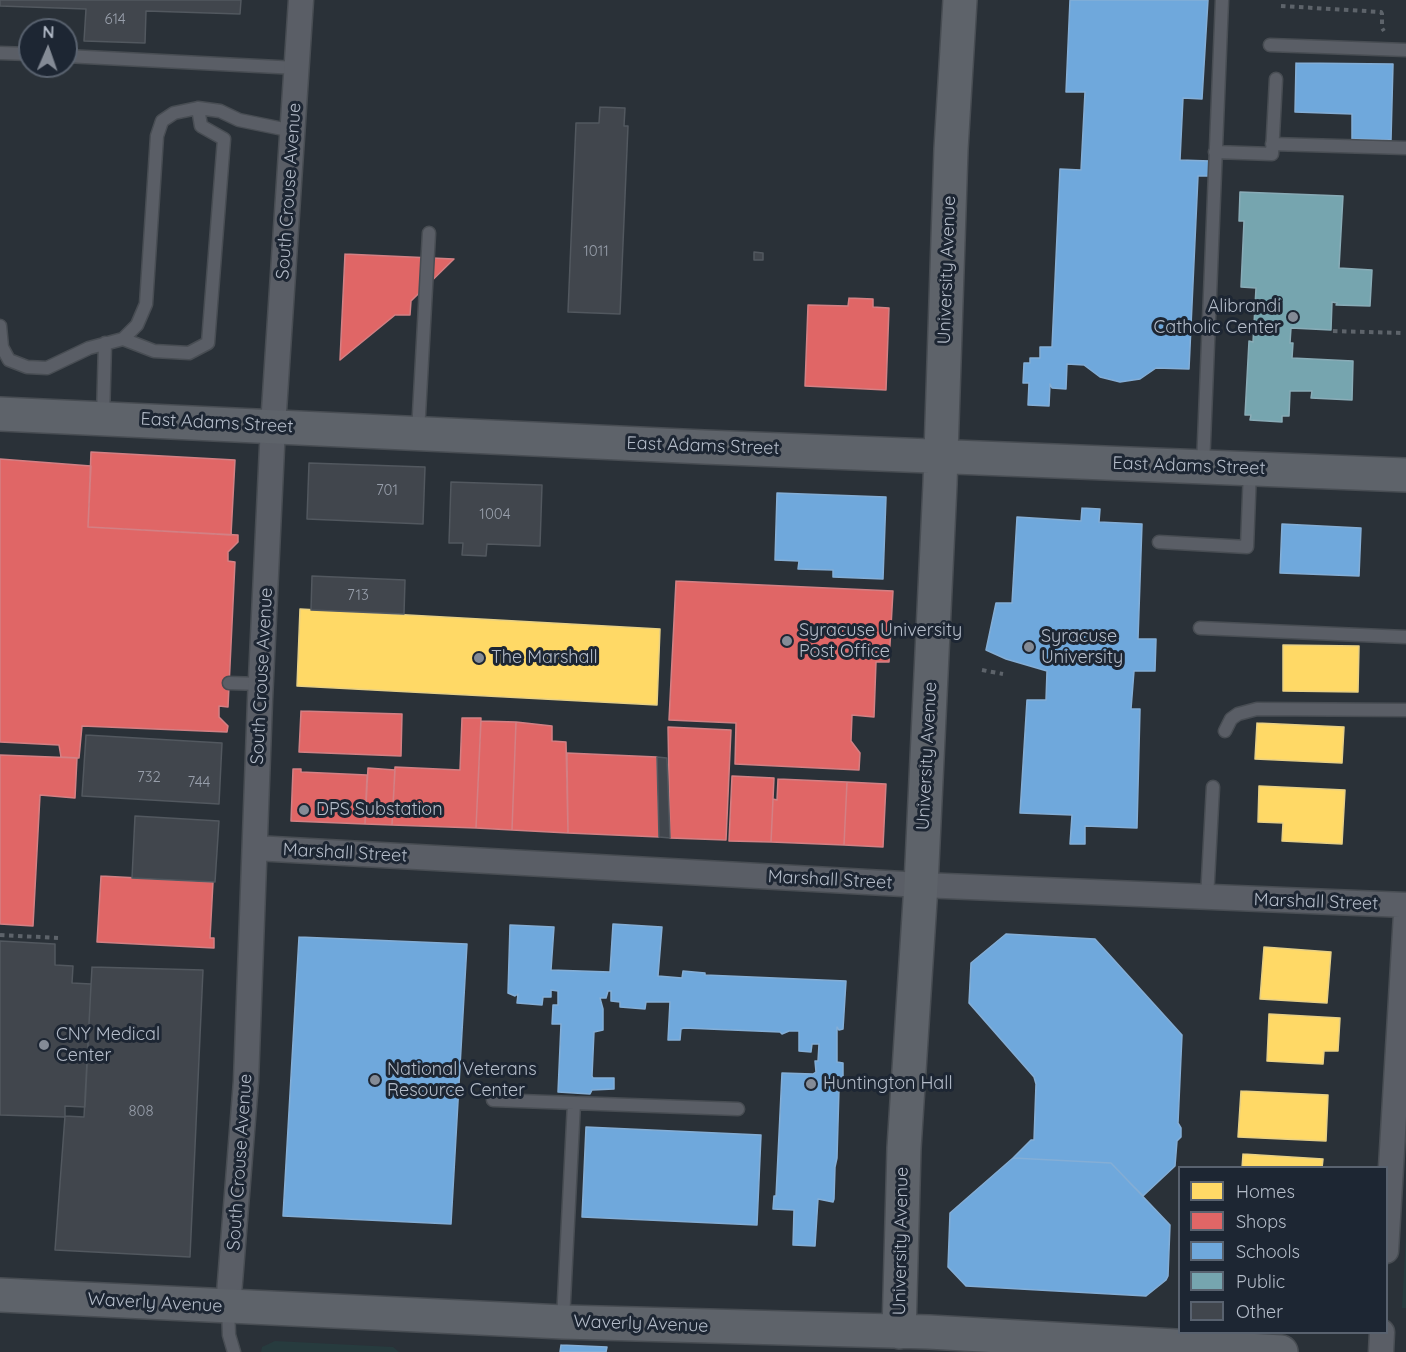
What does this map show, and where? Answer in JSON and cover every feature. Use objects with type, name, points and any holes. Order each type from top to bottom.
[{"type":"street","name":"South Crouse Avenue","points":[[228,1307],[246,1081],[273,426],[302,0]]},
{"type":"street","name":"University Avenue","points":[[899,1332],[904,1148],[921,885],[951,148],[960,0]]},
{"type":"street","name":"East Adams Street","points":[[0,414],[1406,475]]},
{"type":"street","name":"Marshall Street","points":[[255,848],[921,885],[1406,905]]},
{"type":"street","points":[[1388,1217],[1406,914]]},
{"type":"street","name":"Waverly Avenue","points":[[0,1295],[563,1322],[940,1332],[1281,1352]]},
{"type":"street","points":[[1381,1352],[1382,1334]]},
{"type":"lane","points":[[1203,467],[1222,0]]},
{"type":"lane","points":[[1270,45],[1406,50]]},
{"type":"lane","points":[[0,53],[18,54]]},
{"type":"lane","points":[[78,57],[297,68]]},
{"type":"lane","points":[[1215,152],[1272,154],[1276,79]]},
{"type":"lane","points":[[0,326],[4,353],[9,360],[27,367],[47,368],[81,351],[123,339],[138,325],[146,304],[158,128],[162,121],[174,113],[198,108],[220,111],[239,120],[293,131]]},
{"type":"lane","points":[[123,339],[154,351],[189,353],[208,343],[224,139],[201,126],[198,108]]},
{"type":"lane","points":[[1272,144],[1406,148]]},
{"type":"lane","points":[[418,433],[429,233]]},
{"type":"lane","points":[[103,418],[105,343]]},
{"type":"lane","points":[[1159,542],[1247,547],[1250,469]]},
{"type":"lane","points":[[1200,628],[1406,637]]},
{"type":"lane","points":[[229,683],[261,684]]},
{"type":"lane","points":[[1225,731],[1238,714],[1257,709],[1406,710]]},
{"type":"lane","points":[[1207,898],[1214,787]]},
{"type":"lane","points":[[493,1100],[738,1109]]},
{"type":"lane","points":[[563,1322],[574,1103]]},
{"type":"lane","name":"South Crouse Avenue","points":[[228,1307],[229,1335],[234,1352]]},
{"type":"path","points":[[1281,6],[1381,12],[1382,28],[1388,32]]},
{"type":"path","points":[[1333,331],[1403,333]]},
{"type":"path","points":[[982,670],[1003,674]]},
{"type":"path","points":[[0,935],[58,938]]},
{"type":"green space","points":[[1406,1233],[1406,1308],[1402,1308]]},
{"type":"green space","points":[[275,1341],[393,1347],[399,1352],[261,1352],[262,1347]]},
{"type":"building: Homes","name":"The Marshall","points":[[300,609],[660,629],[657,705],[297,686]]},
{"type":"building: Homes","points":[[1283,645],[1359,646],[1358,692],[1283,691]]},
{"type":"building: Homes","points":[[1257,723],[1344,727],[1342,763],[1255,759]]},
{"type":"building: Homes","points":[[1259,786],[1345,790],[1342,844],[1282,841],[1283,823],[1258,822]]},
{"type":"building: Homes","points":[[1264,947],[1331,952],[1327,1003],[1260,999]]},
{"type":"building: Homes","points":[[1269,1014],[1340,1018],[1338,1051],[1324,1051],[1323,1064],[1267,1061]]},
{"type":"building: Homes","points":[[1241,1091],[1328,1095],[1326,1141],[1238,1137]]},
{"type":"building: Homes","points":[[1243,1154],[1323,1159],[1322,1166],[1242,1166]]},
{"type":"building: Shops","points":[[345,254],[454,259],[411,301],[410,315],[395,315],[340,360]]},
{"type":"building: Shops","points":[[849,298],[873,299],[873,307],[889,308],[886,390],[805,386],[808,305],[848,306]]},
{"type":"building: Shops","points":[[91,452],[235,460],[231,535],[88,527]]},
{"type":"building: Shops","points":[[0,459],[91,466],[88,527],[238,535],[238,542],[228,552],[228,561],[235,562],[228,707],[219,706],[219,717],[228,726],[227,732],[82,726],[79,758],[61,757],[59,745],[0,742]]},
{"type":"building: Shops","points":[[676,581],[893,591],[889,662],[876,662],[874,717],[852,715],[851,741],[860,753],[859,770],[735,764],[736,723],[669,720]]},
{"type":"building: Shops","points":[[301,711],[402,714],[401,756],[299,752]]},
{"type":"building: Shops","points":[[462,718],[481,718],[476,828],[392,825],[395,767],[460,770]]},
{"type":"building: Shops","points":[[481,721],[516,722],[512,830],[476,828]]},
{"type":"building: Shops","points":[[516,722],[552,726],[552,741],[566,742],[568,833],[512,830]]},
{"type":"building: Shops","points":[[668,727],[731,730],[726,840],[670,838]]},
{"type":"building: Shops","points":[[567,753],[657,757],[659,837],[568,833]]},
{"type":"building: Shops","points":[[0,755],[77,758],[75,798],[40,795],[33,926],[0,924]]},
{"type":"building: Shops","points":[[368,768],[395,770],[392,825],[365,824]]},
{"type":"building: Shops","points":[[293,769],[301,769],[301,772],[367,775],[365,824],[291,821]]},
{"type":"building: Shops","points":[[732,776],[774,778],[771,842],[729,841]]},
{"type":"building: Shops","points":[[778,779],[847,782],[844,845],[771,842],[773,799],[777,800]]},
{"type":"building: Shops","points":[[847,782],[886,784],[883,847],[844,845]]},
{"type":"building: Shops","points":[[101,876],[213,882],[210,938],[214,938],[214,948],[97,942]]},
{"type":"building: Schools","points":[[1070,0],[1208,0],[1202,99],[1183,98],[1180,160],[1210,161],[1209,176],[1198,176],[1189,369],[1156,368],[1140,379],[1120,382],[1100,377],[1084,365],[1067,364],[1066,389],[1052,388],[1050,384],[1049,406],[1028,405],[1029,383],[1023,383],[1024,363],[1030,363],[1030,358],[1040,358],[1040,347],[1052,347],[1060,169],[1081,170],[1085,92],[1066,92]]},
{"type":"building: Schools","points":[[1296,63],[1393,64],[1391,140],[1352,139],[1352,114],[1295,112]]},
{"type":"building: Schools","points":[[777,493],[886,497],[883,579],[833,577],[833,570],[798,569],[799,561],[775,560]]},
{"type":"building: Schools","points":[[1082,508],[1100,509],[1099,522],[1142,524],[1138,639],[1156,639],[1155,671],[1134,671],[1131,709],[1140,709],[1137,828],[1085,826],[1085,844],[1070,844],[1072,815],[1020,813],[1027,700],[1046,700],[1047,671],[1006,659],[986,650],[996,603],[1012,603],[1017,517],[1081,521]]},
{"type":"building: Schools","points":[[1282,524],[1361,528],[1359,576],[1280,573]]},
{"type":"building: Schools","name":"Huntington Hall","points":[[613,924],[662,927],[658,976],[682,978],[683,971],[705,973],[705,975],[846,981],[843,1029],[839,1030],[837,1027],[837,1062],[843,1063],[843,1076],[839,1089],[834,1199],[833,1202],[818,1199],[815,1246],[793,1245],[794,1210],[773,1209],[774,1196],[776,1196],[782,1073],[813,1074],[816,1072],[815,1061],[818,1061],[819,1044],[812,1044],[811,1052],[799,1051],[799,1031],[782,1034],[780,1032],[684,1028],[681,1029],[680,1040],[668,1040],[670,1002],[646,1002],[645,1009],[620,1007],[620,1002],[611,1001],[611,991],[608,991],[606,998],[600,998],[603,1009],[603,1030],[594,1032],[592,1076],[593,1078],[614,1078],[614,1089],[592,1090],[590,1094],[558,1092],[561,1024],[552,1024],[553,1005],[558,1005],[558,991],[551,990],[551,997],[543,997],[542,1005],[517,1003],[518,994],[515,996],[508,993],[510,925],[554,927],[551,970],[610,972]]},
{"type":"building: Schools","points":[[1006,934],[1095,939],[1182,1035],[1178,1123],[1181,1128],[1181,1137],[1177,1141],[1175,1166],[1143,1196],[1111,1163],[1013,1158],[1031,1140],[1034,1140],[1036,1084],[1034,1077],[969,1003],[971,963]]},
{"type":"building: Schools","name":"National Veterans Resource Center","points":[[299,937],[467,944],[451,1224],[283,1216]]},
{"type":"building: Schools","points":[[586,1127],[761,1135],[757,1225],[582,1217]]},
{"type":"building: Schools","points":[[1013,1158],[1111,1163],[1170,1225],[1166,1280],[1146,1296],[966,1286],[948,1267],[950,1213]]},
{"type":"building: Schools","points":[[561,1345],[607,1347],[606,1352],[560,1352]]},
{"type":"building: Public","name":"Alibrandi Catholic Center","points":[[1240,192],[1343,196],[1339,268],[1372,270],[1370,306],[1336,305],[1337,303],[1332,302],[1331,330],[1291,328],[1290,343],[1293,343],[1292,358],[1353,361],[1352,400],[1311,398],[1312,391],[1290,391],[1289,416],[1282,416],[1282,422],[1250,420],[1251,415],[1245,415],[1249,341],[1253,342],[1256,288],[1241,287],[1244,221],[1239,221]]},
{"type":"building: Other","points":[[0,0],[241,0],[240,14],[146,11],[145,43],[84,41],[86,9],[0,6]]},
{"type":"building: Other","points":[[600,107],[625,108],[624,126],[628,126],[620,314],[568,312],[576,123],[599,123]]},
{"type":"building: Other","points":[[754,252],[763,253],[763,260],[754,260]]},
{"type":"building: Other","points":[[309,463],[425,467],[423,524],[307,519]]},
{"type":"building: Other","points":[[451,482],[542,485],[540,546],[487,544],[486,556],[462,555],[463,543],[449,543]]},
{"type":"building: Other","points":[[312,576],[405,580],[404,614],[311,610]]},
{"type":"building: Other","points":[[86,735],[222,743],[219,804],[82,796]]},
{"type":"building: Other","points":[[657,757],[667,758],[670,838],[659,837]]},
{"type":"building: Other","points":[[135,816],[219,821],[215,882],[132,878]]},
{"type":"building: Other","name":"CNY Medical Center","points":[[0,941],[55,944],[55,965],[73,966],[72,983],[91,984],[85,1107],[65,1106],[65,1117],[0,1115]]},
{"type":"building: Other","points":[[92,967],[203,970],[190,1257],[55,1250],[65,1116],[84,1117]]},
{"type":"place","name":"Alibrandi Catholic Center","points":[[1293,317]]},
{"type":"place","name":"Syracuse University Post Office","points":[[787,641]]},
{"type":"place","name":"Syracuse University","points":[[1029,647]]},
{"type":"place","name":"The Marshall","points":[[479,658]]},
{"type":"place","name":"DPS Substation","points":[[304,810]]},
{"type":"place","name":"CNY Medical Center","points":[[44,1045]]},
{"type":"place","name":"National Veterans Resource Center","points":[[375,1080]]},
{"type":"place","name":"Huntington Hall","points":[[811,1084]]}]
